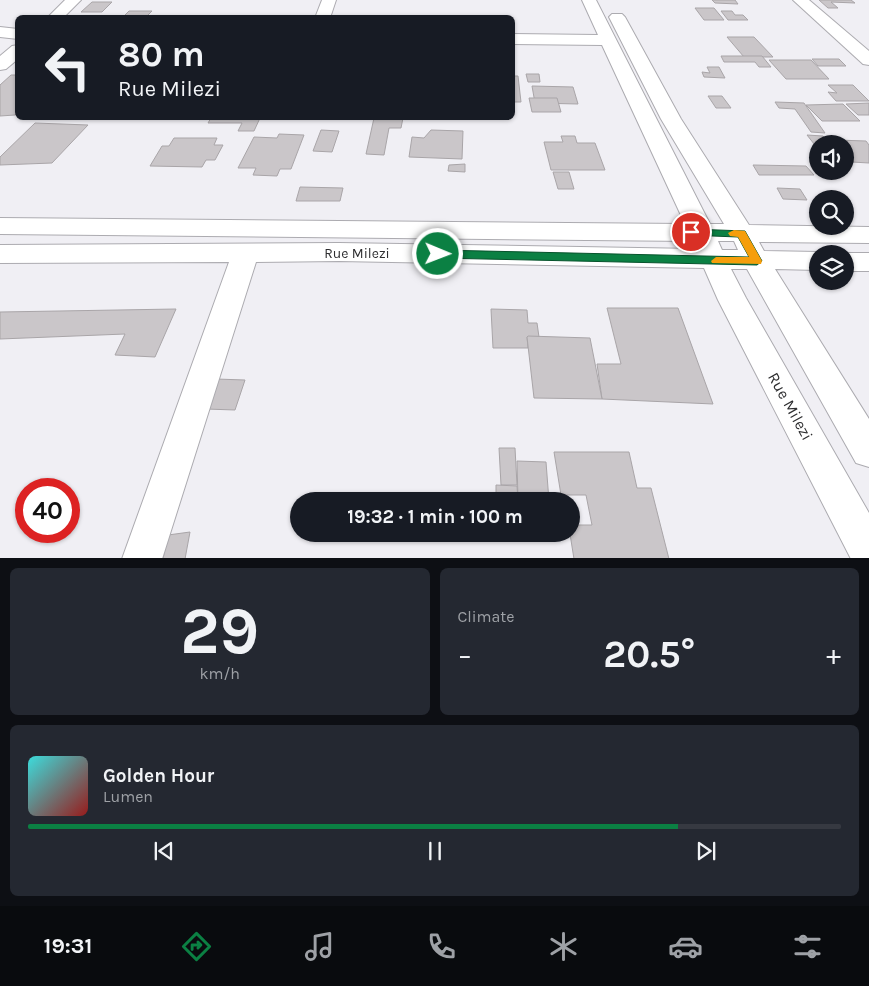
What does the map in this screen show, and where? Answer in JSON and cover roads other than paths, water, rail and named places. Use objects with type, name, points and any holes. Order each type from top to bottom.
[{"type":"street","points":[[57,15],[74,0]]},
{"type":"street","points":[[323,15],[329,0]]},
{"type":"street","points":[[589,0],[673,171],[707,247]]},
{"type":"street","points":[[608,0],[671,119],[742,233],[869,451]]},
{"type":"street","points":[[800,0],[869,60]]},
{"type":"street","points":[[0,32],[15,34]]},
{"type":"street","points":[[515,39],[608,40]]},
{"type":"street","points":[[0,65],[15,52]]},
{"type":"street","name":"Rue Milezi","points":[[0,226],[707,247],[757,261],[809,261]]},
{"type":"street","name":"Rue Milezi","points":[[0,254],[359,253],[595,256],[707,247],[742,233],[869,235]]},
{"type":"street","name":"Rue Milezi","points":[[707,247],[732,300],[869,552]]},
{"type":"street","points":[[142,558],[246,254]]},
{"type":"street","points":[[854,262],[869,262]]}]
